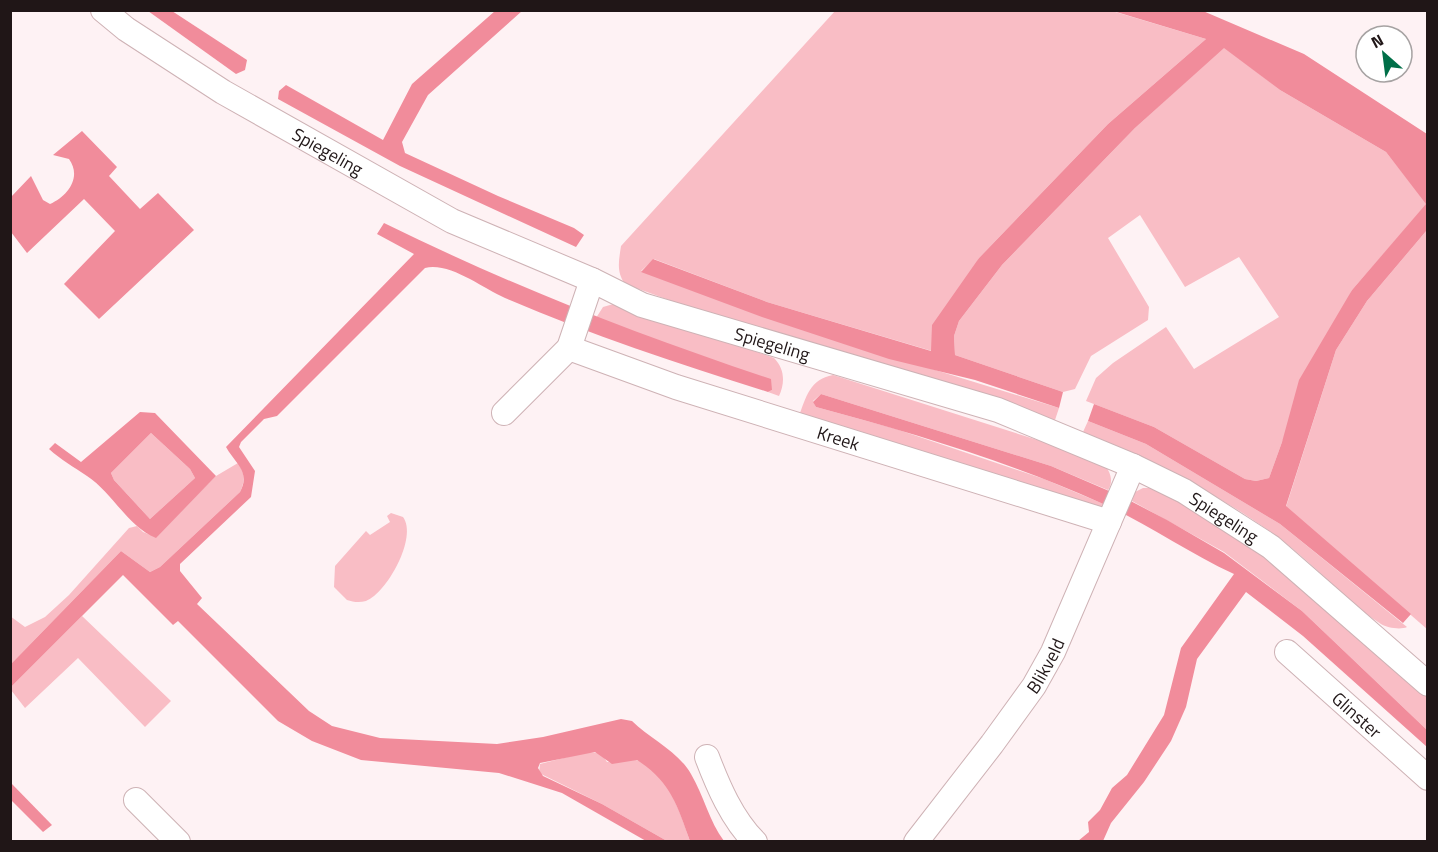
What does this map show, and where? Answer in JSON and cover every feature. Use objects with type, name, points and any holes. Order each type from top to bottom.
[{"type":"street","name":"Spiegeling","points":[[103,10],[126,29],[223,92],[452,221],[592,280],[642,305],[998,410],[1133,466],[1184,491],[1271,547],[1428,684]]},
{"type":"street","points":[[504,413],[576,329],[592,280]]},
{"type":"street","name":"Kreek","points":[[576,329],[676,387],[1114,509]]},
{"type":"street","name":"Blikveld","points":[[916,842],[1034,686],[1053,652],[1133,466]]},
{"type":"street","name":"Glinster","points":[[1287,652],[1428,778]]},
{"type":"street","points":[[707,757],[718,785],[754,842]]},
{"type":"street","points":[[136,800],[178,842]]},
{"type":"shaded area","points":[[148,11],[172,11],[247,60],[245,70],[236,74]]},
{"type":"shaded area","points":[[495,11],[522,11],[428,95],[402,142],[405,153],[574,228],[584,235],[576,247],[400,166],[278,99],[279,91],[286,85],[383,140],[412,84]]},
{"type":"shaded area","points":[[835,11],[1112,11],[1206,39],[1108,124],[979,258],[932,351],[767,302],[654,259],[641,271],[932,369],[1059,408],[1055,420],[691,308],[625,284],[622,279],[619,266],[621,246]]},
{"type":"shaded area","points":[[1113,11],[1203,11],[1304,54],[1427,134],[1427,230],[1367,301],[1336,350],[1286,506],[1411,614],[1403,623],[1280,524],[1146,444],[1088,421],[1094,404],[1154,427],[1245,479],[1256,481],[1269,478],[1282,442],[1299,380],[1352,290],[1426,204],[1386,152],[1280,90],[1224,48],[1135,128],[1002,265],[959,321],[954,336],[955,355],[1063,392],[1059,408],[975,380],[889,359],[762,317],[641,272],[653,259],[767,302],[931,351],[932,325],[979,258],[1108,124],[1206,39]]},
{"type":"shaded area","points":[[1224,47],[1280,90],[1386,152],[1427,204],[1352,290],[1282,442],[1269,478],[1256,481],[1245,479],[1154,427],[1086,401],[1096,378],[1113,363],[1166,327],[1194,369],[1279,317],[1239,257],[1185,287],[1140,215],[1108,238],[1149,307],[1148,320],[1091,356],[1075,389],[1063,392],[955,355],[954,336],[959,321],[1002,265],[1135,128]]},
{"type":"shaded area","points":[[82,131],[117,167],[109,176],[140,209],[158,193],[194,230],[99,319],[64,284],[115,231],[84,199],[27,253],[11,232],[11,197],[31,176],[43,200],[50,204],[57,201],[67,191],[73,179],[73,166],[69,159],[53,155]]},
{"type":"shaded area","points":[[384,223],[431,246],[575,308],[771,379],[772,390],[768,392],[602,337],[505,298],[455,272],[435,267],[425,268],[277,416],[264,419],[241,442],[239,447],[255,471],[251,497],[180,564],[180,571],[202,598],[197,604],[309,711],[332,726],[380,738],[497,744],[543,737],[621,719],[632,721],[685,766],[696,782],[714,825],[724,841],[690,841],[671,795],[658,777],[637,760],[612,764],[595,752],[540,763],[538,768],[543,776],[602,804],[667,841],[646,841],[562,793],[499,773],[361,760],[312,741],[278,721],[178,621],[173,625],[123,575],[11,687],[11,664],[121,551],[150,572],[160,567],[240,492],[244,479],[243,473],[226,447],[414,254],[377,234]]},
{"type":"shaded area","points":[[1427,230],[1427,629],[1286,507],[1336,350],[1367,301]]},
{"type":"shaded area","points":[[617,303],[774,358],[783,376],[779,396],[768,392],[772,390],[669,345],[596,318],[603,307]]},
{"type":"shaded area","points":[[833,375],[1047,443],[1105,465],[1111,477],[1110,487],[1108,490],[1051,466],[821,394],[813,401],[816,407],[896,429],[1044,479],[1106,505],[1100,508],[799,416],[814,385],[819,380]]},
{"type":"shaded area","points":[[821,394],[1051,466],[1123,497],[1224,553],[1302,611],[1427,730],[1427,747],[1303,636],[1246,592],[1197,659],[1186,707],[1171,741],[1144,782],[1111,823],[1103,841],[1078,841],[1089,832],[1088,822],[1100,810],[1112,788],[1127,775],[1164,715],[1181,648],[1234,574],[1118,511],[1032,474],[961,449],[816,407],[813,402]]},
{"type":"shaded area","points":[[140,412],[155,413],[216,476],[156,538],[128,518],[96,483],[49,449],[55,443],[81,462]],"holes":[[[151,433],[190,469],[195,478],[150,519],[114,480],[111,473]]]},
{"type":"shaded area","points":[[1088,421],[1146,444],[1280,524],[1407,627],[1387,627],[1381,624],[1350,601],[1301,556],[1251,518],[1196,486],[1083,432]]},
{"type":"shaded area","points":[[151,433],[190,469],[195,478],[150,519],[114,480],[111,473]]},
{"type":"shaded area","points":[[238,463],[243,478],[240,492],[160,567],[150,572],[121,551],[11,664],[10,616],[25,627],[45,617],[69,595],[129,528],[137,526],[143,532],[156,537],[216,476]]},
{"type":"shaded area","points":[[1143,488],[1151,488],[1182,502],[1270,558],[1340,616],[1427,696],[1427,730],[1302,611],[1224,552],[1132,501],[1135,492]]},
{"type":"shaded area","points":[[391,513],[403,517],[407,526],[398,564],[374,596],[363,602],[347,600],[334,587],[335,566],[366,531],[370,535],[390,522],[387,516]]},
{"type":"shaded area","points":[[82,616],[171,701],[145,727],[78,658],[25,708],[11,690],[11,687]]},
{"type":"shaded area","points":[[587,752],[601,753],[607,762],[636,760],[647,764],[664,782],[671,794],[690,841],[667,841],[602,804],[539,773],[540,764]]},
{"type":"shaded area","points":[[11,783],[52,825],[43,832],[11,800]]}]
